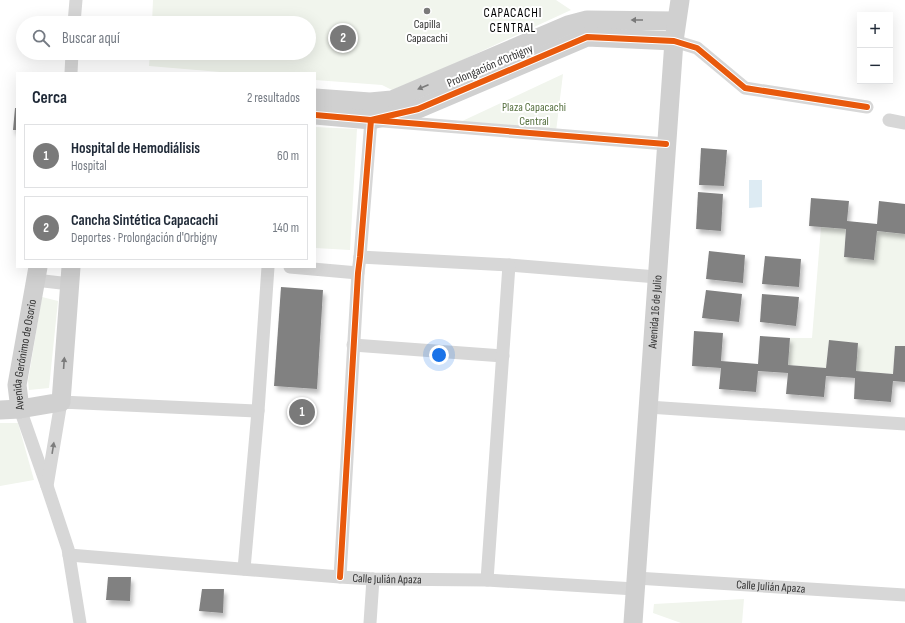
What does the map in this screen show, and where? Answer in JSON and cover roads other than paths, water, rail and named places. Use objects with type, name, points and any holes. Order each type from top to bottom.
[{"type":"street","points":[[75,16],[76,0]]},
{"type":"street","name":"Avenida 16 de Julio","points":[[633,623],[666,144],[676,21],[680,0]]},
{"type":"street","name":"Prolongación d'Orbigny","points":[[316,98],[370,102],[392,100],[568,25],[586,20],[676,21]]},
{"type":"street","name":"Prolongación d'Orbigny","points":[[316,116],[371,120],[418,109],[587,37],[674,42]]},
{"type":"street","points":[[674,42],[696,48],[746,88],[868,107]]},
{"type":"street","points":[[71,72],[72,60]]},
{"type":"street","points":[[340,577],[353,345],[371,120],[666,144]]},
{"type":"street","points":[[889,120],[905,123]]},
{"type":"street","points":[[360,257],[510,265],[657,277]]},
{"type":"street","points":[[487,580],[510,265]]},
{"type":"street","points":[[244,569],[258,411],[268,268]]},
{"type":"street","points":[[301,268],[358,273]]},
{"type":"street","points":[[37,274],[70,275]]},
{"type":"street","name":"Avenida Gerónimo de Osorio","points":[[37,274],[17,384],[20,410],[68,549],[80,623]]},
{"type":"street","name":"Avenida Gerónimo de Osorio","points":[[47,486],[61,402],[70,275]]},
{"type":"street","points":[[353,345],[503,356]]},
{"type":"street","points":[[0,410],[20,410],[61,402],[258,411]]},
{"type":"street","points":[[648,407],[905,424]]},
{"type":"street","name":"Calle Julián Apaza","points":[[69,555],[373,579],[635,584],[905,595]]},
{"type":"street","points":[[370,623],[373,579]]},
{"type":"place","name":"Capilla Capacachi","points":[[427,11]]},
{"type":"place","name":"Cancha Sintética Capacachi","points":[[343,38]]},
{"type":"place","name":"Hospital de Hemodiálisis","points":[[302,412]]},
{"type":"district","name":"CAPACACHI CENTRAL","points":[[513,20]]},
{"type":"park label","name":"Plaza Capacachi Central","points":[[534,114]]}]
